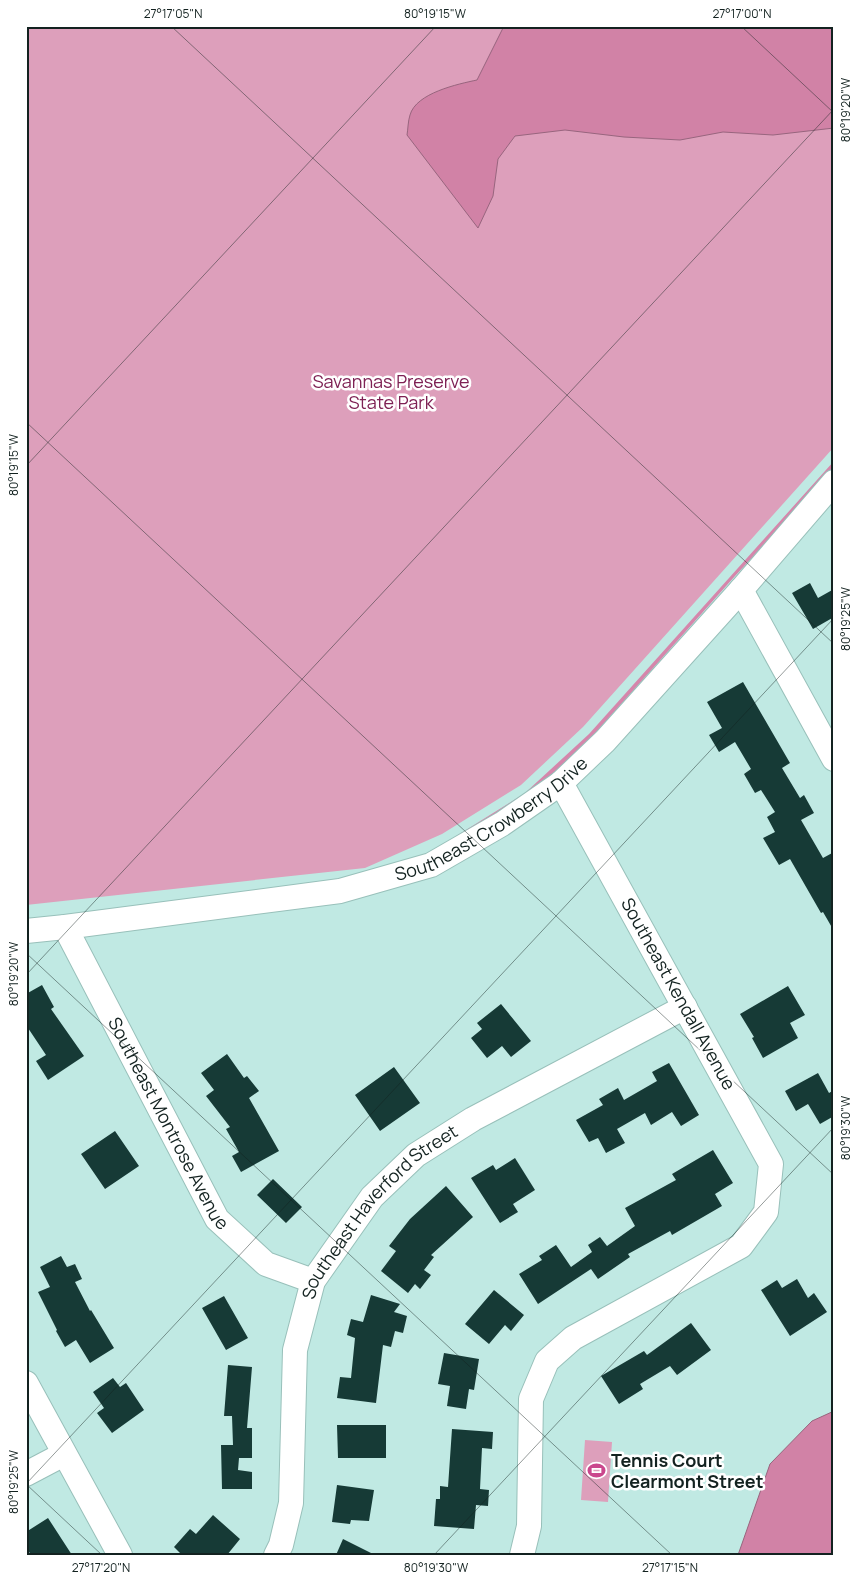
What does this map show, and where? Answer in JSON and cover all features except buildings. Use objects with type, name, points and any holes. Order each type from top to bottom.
[{"type":"street","name":"Southeast Crowberry Drive","points":[[26,931],[65,928],[340,891],[431,865],[502,824],[561,783],[605,741],[741,590],[834,482]]},
{"type":"street","points":[[741,590],[834,759]]},
{"type":"street","name":"Southeast Kendall Avenue","points":[[522,1555],[528,1526],[531,1399],[547,1361],[573,1338],[741,1246],[766,1212],[771,1164],[561,783]]},
{"type":"street","name":"Southeast Montrose Avenue","points":[[65,928],[217,1218],[266,1264],[313,1280]]},
{"type":"street","name":"Southeast Haverford Street","points":[[276,1555],[281,1545],[291,1503],[295,1350],[313,1280],[372,1198],[416,1155],[473,1119],[685,1007]]},
{"type":"street","points":[[26,1383],[120,1555]]},
{"type":"street","points":[[26,1474],[64,1454]]},
{"type":"green space","name":"Savannas Preserve State Park","points":[[26,26],[834,26],[834,447],[583,727],[521,785],[442,834],[365,868],[26,905]]},
{"type":"green space","name":"Tennis Court Clearmont Street","points":[[585,1440],[612,1442],[608,1502],[581,1500]]},
{"type":"shaded area","points":[[504,26],[834,26],[834,128],[773,135],[723,132],[680,140],[624,137],[565,130],[515,136],[498,159],[493,196],[478,228],[407,135],[408,122],[414,107],[429,95],[449,87],[477,80]]},
{"type":"shaded area","points":[[834,461],[834,469],[735,576],[566,766],[484,824],[453,838],[525,793],[589,734]]},
{"type":"shaded area","points":[[834,1411],[834,1555],[738,1555],[770,1464],[812,1421]]},
{"type":"place","name":"Tennis Court Clearmont Street","points":[[597,1471]]}]
